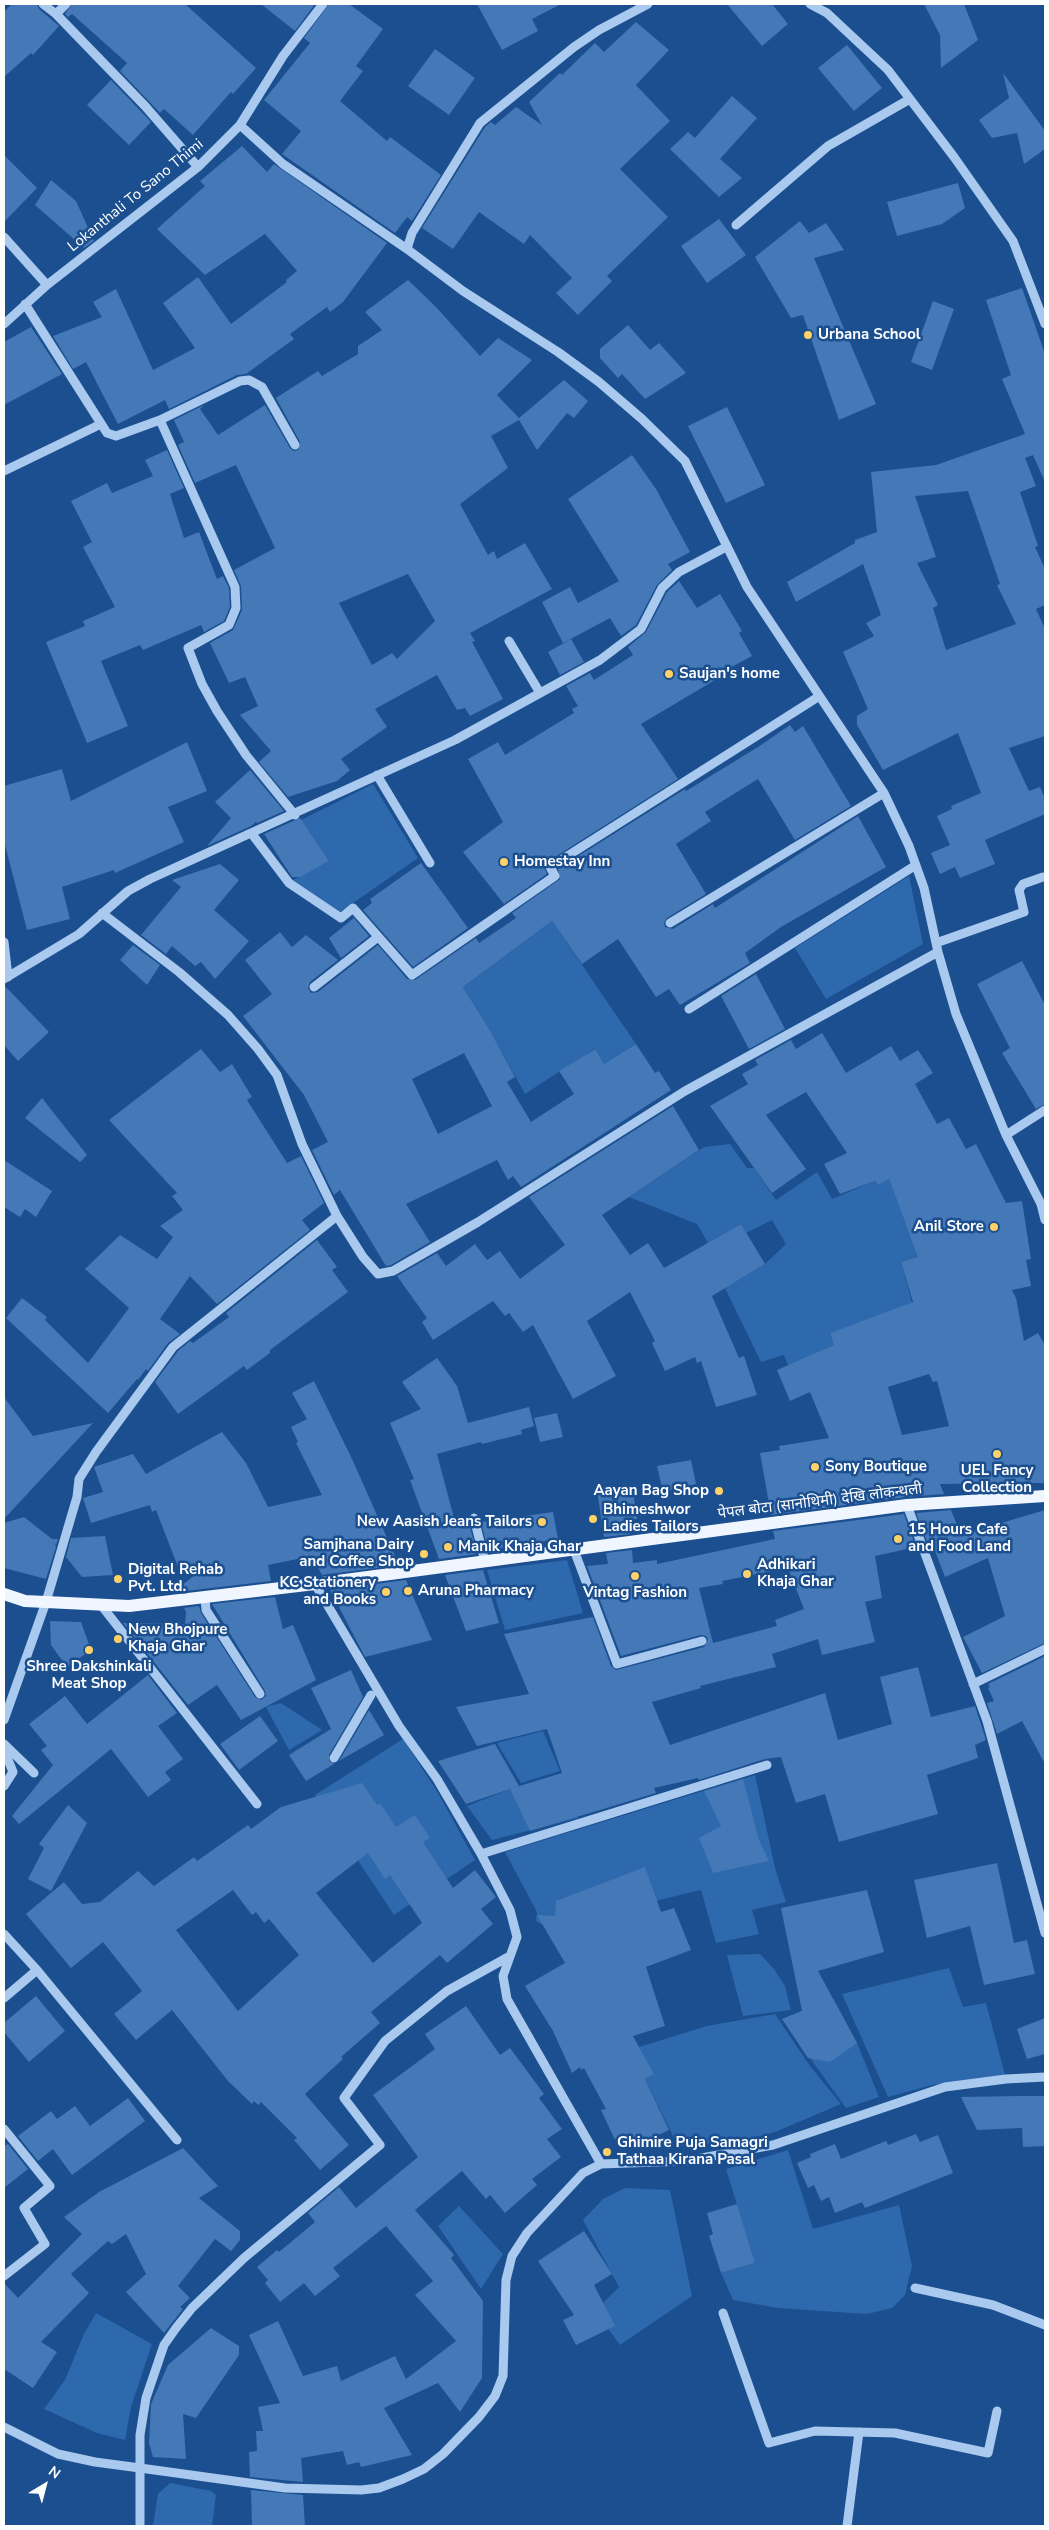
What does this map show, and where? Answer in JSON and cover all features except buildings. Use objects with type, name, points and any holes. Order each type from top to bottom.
[{"type":"main road","name":"पेपल बोटा (सानोथिमी) देखि लोकन्थली","points":[[4,1594],[25,1601],[129,1606],[485,1562],[907,1505],[1045,1496]]},
{"type":"street","points":[[43,4],[56,14],[145,106],[198,168]]},
{"type":"street","points":[[56,14],[66,4]]},
{"type":"street","name":"Lokanthali To Sano Thimi","points":[[4,324],[47,285],[198,168],[240,125],[284,56],[322,4]]},
{"type":"street","points":[[407,249],[412,233],[480,123],[574,47],[599,30],[648,4]]},
{"type":"street","points":[[810,4],[827,13],[864,46],[888,70],[910,99],[1013,241],[1045,324]]},
{"type":"street","points":[[736,225],[828,146],[910,99]]},
{"type":"street","points":[[240,125],[283,164],[407,249],[463,291],[558,352],[599,382],[642,419],[685,461],[747,587],[818,697],[884,793],[916,865],[924,888],[937,947],[956,1014],[1006,1135],[1041,1204],[1045,1220]]},
{"type":"street","points":[[4,237],[47,285]]},
{"type":"street","points":[[25,304],[107,433],[116,436],[160,420],[240,381],[249,380],[262,387],[295,445]]},
{"type":"street","points":[[160,420],[235,587],[236,608],[229,625],[188,648],[202,684],[222,719],[246,755],[295,815]]},
{"type":"street","points":[[4,471],[101,424]]},
{"type":"street","points":[[4,942],[6,978],[79,934],[128,891],[150,879],[295,815],[455,740],[600,660],[641,629],[662,588],[679,572],[726,547]]},
{"type":"street","points":[[509,641],[540,693]]},
{"type":"street","points":[[252,834],[289,883],[341,918],[353,908],[412,975],[555,876],[550,867],[818,697]]},
{"type":"street","points":[[377,775],[430,863]]},
{"type":"street","points":[[670,924],[884,793]]},
{"type":"street","points":[[689,1009],[916,865]]},
{"type":"street","points":[[102,913],[179,972],[228,1015],[258,1049],[277,1075],[302,1144],[337,1216],[363,1257],[378,1274],[393,1272],[478,1222],[686,1091],[937,947],[1024,912],[1019,890],[1023,884],[1043,878]]},
{"type":"street","points":[[314,987],[378,937]]},
{"type":"street","points":[[1006,1135],[1045,1110]]},
{"type":"street","points":[[4,1720],[46,1602],[77,1497],[79,1479],[96,1452],[173,1347],[337,1216]]},
{"type":"street","points":[[907,1505],[973,1684],[1000,1766],[1045,1932]]},
{"type":"street","points":[[474,1518],[485,1562]]},
{"type":"street","points":[[574,1550],[617,1664],[702,1641]]},
{"type":"street","points":[[315,1584],[399,1726],[437,1779],[481,1854],[510,1910],[517,1937],[503,1976],[507,1999],[601,2164]]},
{"type":"street","points":[[205,1598],[206,1610],[260,1694]]},
{"type":"street","points":[[101,1605],[256,1804]]},
{"type":"street","points":[[973,1684],[1045,1649]]},
{"type":"street","points":[[334,1758],[371,1696]]},
{"type":"street","points":[[4,1744],[34,1773]]},
{"type":"street","points":[[4,1750],[13,1772],[4,1786]]},
{"type":"street","points":[[481,1854],[767,1765]]},
{"type":"street","points":[[4,1934],[37,1970],[177,2140]]},
{"type":"street","points":[[140,2526],[140,2435],[146,2398],[157,2362],[168,2339],[192,2308],[244,2258],[380,2145],[344,2098],[385,2041],[448,1991],[510,1956]]},
{"type":"street","points":[[4,1998],[37,1970]]},
{"type":"street","points":[[4,2427],[58,2454],[95,2462],[284,2488],[332,2490],[379,2488],[424,2469],[443,2454],[479,2417],[495,2396],[504,2376],[506,2280],[512,2256],[527,2232],[583,2173],[601,2164],[685,2161],[773,2145],[945,2087],[1006,2079],[1045,2077]]},
{"type":"street","points":[[4,2129],[50,2186],[24,2208],[45,2244],[4,2276]]},
{"type":"street","points":[[916,2288],[994,2305],[1045,2325]]},
{"type":"street","points":[[723,2313],[769,2443],[815,2431],[896,2433],[988,2453],[997,2412]]},
{"type":"street","points":[[847,2526],[859,2432]]},
{"type":"shaded area","points":[[373,784],[418,858],[340,912],[293,880],[329,861],[301,820]]},
{"type":"shaded area","points":[[909,876],[923,944],[826,999],[795,948]]},
{"type":"shaded area","points":[[552,921],[636,1044],[604,1064],[594,1049],[525,1094],[491,1032],[463,987]]},
{"type":"shaded area","points":[[730,1144],[747,1168],[754,1168],[776,1200],[817,1172],[832,1199],[875,1181],[878,1185],[889,1179],[906,1224],[965,1244],[901,1262],[912,1303],[830,1333],[841,1362],[788,1365],[784,1355],[761,1362],[725,1288],[765,1264],[786,1244],[772,1220],[746,1233],[741,1224],[708,1243],[697,1224],[629,1197],[704,1147]]},
{"type":"shaded area","points":[[567,1560],[583,1613],[505,1630],[487,1570]]},
{"type":"shaded area","points":[[281,1703],[322,1730],[289,1750],[266,1707]]},
{"type":"shaded area","points":[[543,1731],[560,1771],[521,1783],[497,1743]]},
{"type":"shaded area","points":[[403,1739],[438,1793],[475,1860],[394,1915],[315,1795]]},
{"type":"shaded area","points":[[559,1774],[578,1818],[492,1840],[467,1806],[510,1789]]},
{"type":"shaded area","points":[[755,1775],[775,1868],[786,1902],[752,1910],[759,1934],[716,1943],[701,1890],[546,1927],[536,1921],[537,1912],[505,1852]]},
{"type":"shaded area","points":[[760,1954],[774,1969],[785,1986],[791,2010],[743,2016],[727,1955]]},
{"type":"shaded area","points":[[949,1968],[963,2007],[986,2003],[1005,2075],[932,2085],[888,2097],[842,1994]]},
{"type":"shaded area","points":[[833,1998],[857,2043],[879,2097],[846,2108],[782,2019]]},
{"type":"shaded area","points":[[775,2014],[810,2066],[841,2104],[775,2132],[741,2141],[678,2146],[645,2079],[653,2074],[639,2047],[707,2026]]},
{"type":"shaded area","points":[[788,2150],[813,2229],[899,2205],[912,2266],[905,2295],[892,2308],[867,2314],[778,2308],[733,2300],[721,2273],[755,2263],[726,2169]]},
{"type":"shaded area","points":[[625,2188],[670,2190],[692,2296],[620,2345],[595,2311],[619,2287],[583,2220],[603,2199]]},
{"type":"shaded area","points":[[459,2206],[503,2254],[481,2289],[438,2226]]},
{"type":"shaded area","points":[[96,2313],[152,2344],[131,2407],[125,2440],[97,2433],[44,2409],[65,2380],[84,2334]]},
{"type":"shaded area","points":[[170,2483],[211,2491],[216,2495],[212,2526],[153,2526],[158,2494]]},
{"type":"place","name":"Urbana School","points":[[808,335]]},
{"type":"place","name":"Saujan's home","points":[[669,674]]},
{"type":"place","name":"Homestay Inn","points":[[504,862]]},
{"type":"place","name":"Anil Store","points":[[994,1227]]},
{"type":"place","name":"UEL Fancy Collection","points":[[997,1454]]},
{"type":"place","name":"Sony Boutique","points":[[815,1467]]},
{"type":"place","name":"Aayan Bag Shop","points":[[719,1491]]},
{"type":"place","name":"Bhimeshwor Ladies Tailors","points":[[593,1519]]},
{"type":"place","name":"New Aasish Jeans Tailors","points":[[542,1522]]},
{"type":"place","name":"15 Hours Cafe and Food Land","points":[[898,1539]]},
{"type":"place","name":"Manik Khaja Ghar","points":[[448,1547]]},
{"type":"place","name":"Samjhana Dairy and Coffee Shop","points":[[424,1554]]},
{"type":"place","name":"Adhikari Khaja Ghar","points":[[747,1574]]},
{"type":"place","name":"Vintag Fashion","points":[[635,1576]]},
{"type":"place","name":"Digital Rehab Pvt. Ltd.","points":[[118,1579]]},
{"type":"place","name":"Aruna Pharmacy","points":[[408,1591]]},
{"type":"place","name":"KC Stationery and Books","points":[[386,1592]]},
{"type":"place","name":"New Bhojpure Khaja Ghar","points":[[118,1639]]},
{"type":"place","name":"Shree Dakshinkali Meat Shop","points":[[89,1650]]},
{"type":"place","name":"Ghimire Puja Samagri Tathaa Kirana Pasal","points":[[607,2152]]}]
